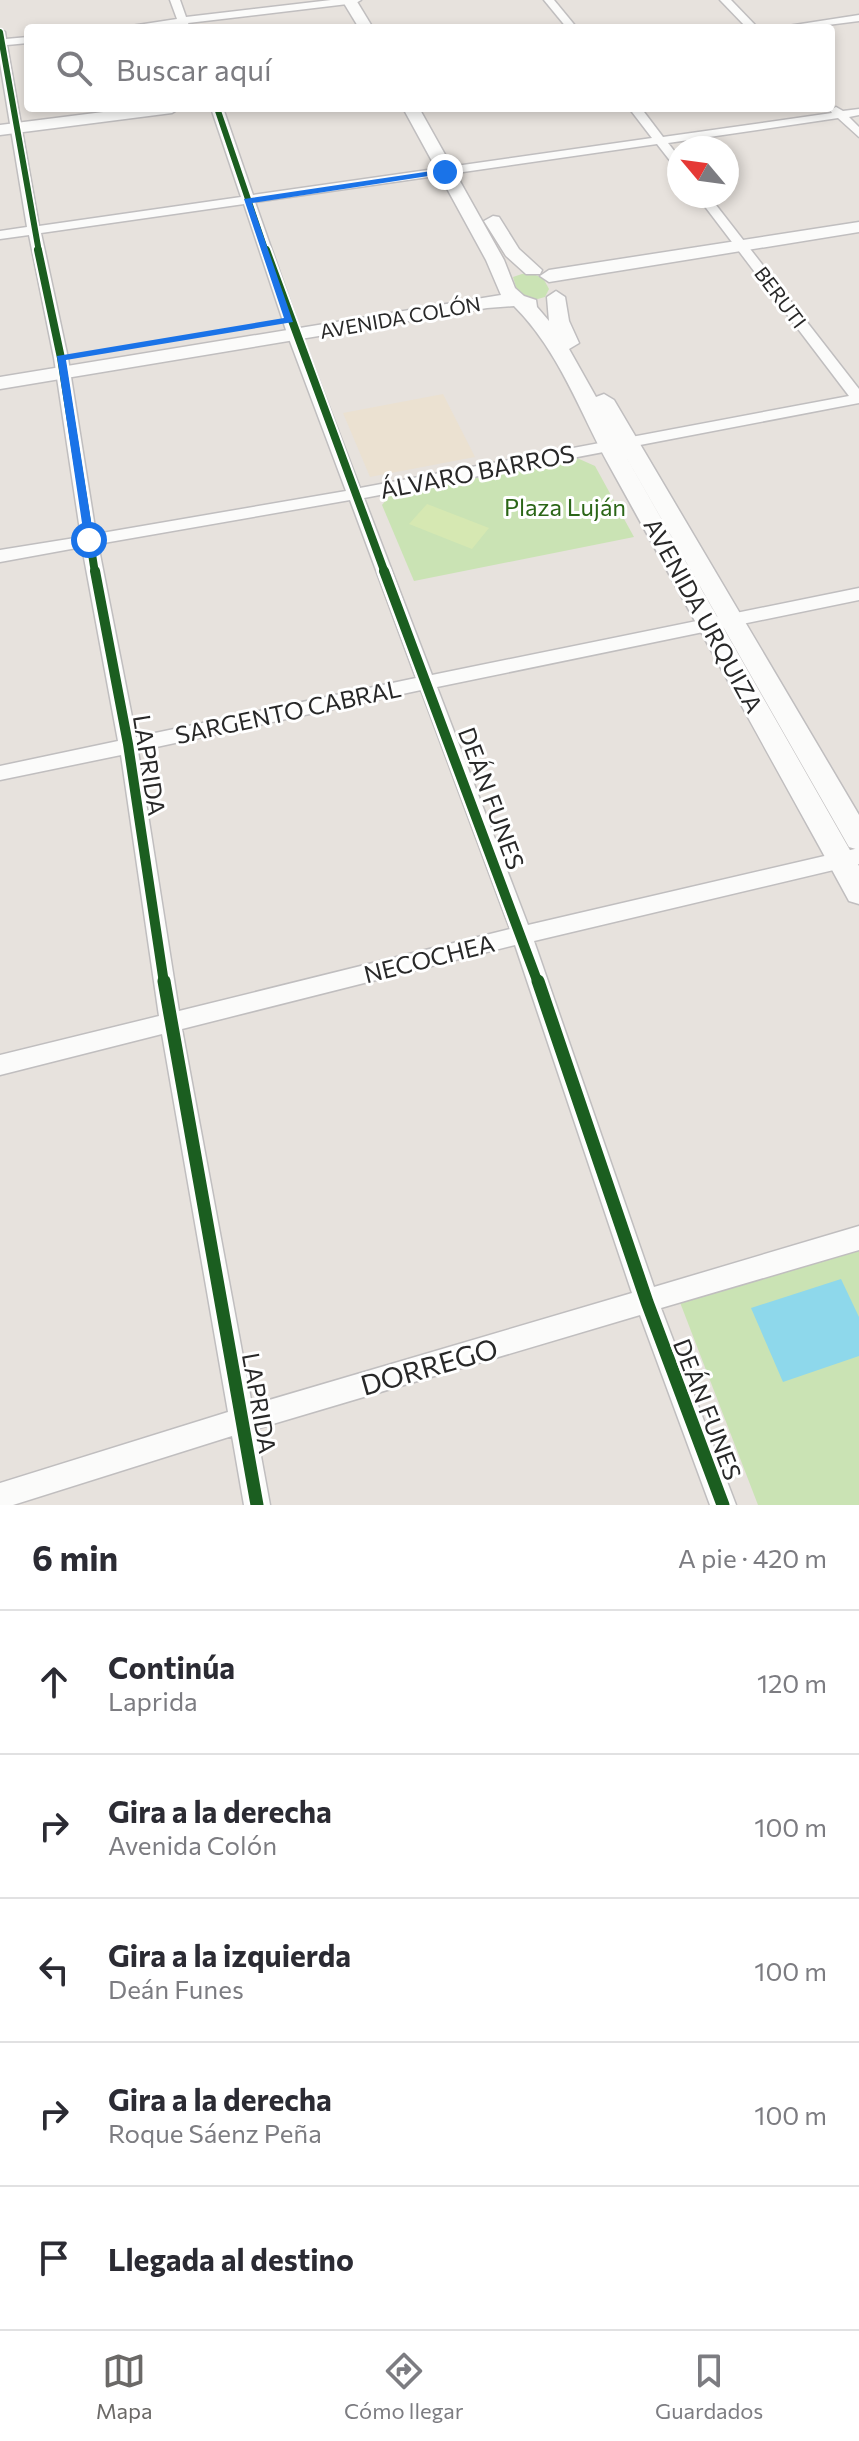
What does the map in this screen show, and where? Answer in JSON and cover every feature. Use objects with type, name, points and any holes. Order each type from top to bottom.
[{"type":"main road","points":[[349,0],[364,24]]},
{"type":"main road","points":[[365,0],[379,24]]},
{"type":"main road","points":[[8,129],[141,112]]},
{"type":"main road","points":[[414,112],[520,261],[549,283],[574,285],[859,227]]},
{"type":"main road","points":[[429,112],[503,278]]},
{"type":"main road","points":[[746,251],[859,241]]},
{"type":"main road","name":"AVENIDA COLÓN","points":[[0,383],[61,366],[292,328],[487,302],[540,304],[549,283],[516,269],[481,289],[292,328]]},
{"type":"main road","name":"AVENIDA URQUIZA","points":[[503,278],[509,295],[541,319],[558,342],[619,443],[721,620],[850,858],[859,892]]},
{"type":"main road","name":"AVENIDA URQUIZA","points":[[549,283],[561,329],[619,443]]},
{"type":"main road","name":"AVENIDA COLÓN","points":[[0,367],[61,366]]},
{"type":"main road","name":"AVENIDA URQUIZA","points":[[721,620],[859,839]]},
{"type":"street","points":[[175,0],[184,24],[356,0]]},
{"type":"street","points":[[549,0],[569,24]]},
{"type":"street","points":[[725,0],[749,24]]},
{"type":"street","points":[[812,24],[859,18]]},
{"type":"street","points":[[1,39],[24,40]]},
{"type":"street","name":"LAPRIDA","points":[[1,39],[8,129],[34,230],[61,366],[89,540],[128,744],[170,1021],[257,1505]]},
{"type":"street","points":[[835,109],[859,134]]},
{"type":"street","name":"DEÁN FUNES","points":[[218,112],[247,201],[353,495],[428,682],[522,935],[647,1302],[723,1505]]},
{"type":"street","points":[[638,112],[667,150]]},
{"type":"street","points":[[0,235],[859,112]]},
{"type":"street","name":"BERUTI","points":[[712,208],[859,398]]},
{"type":"street","name":"ÁLVARO BARROS","points":[[0,556],[353,495],[859,398]]},
{"type":"street","name":"SARGENTO CABRAL","points":[[0,773],[721,620],[859,594]]},
{"type":"street","name":"NECOCHEA","points":[[0,1065],[522,935],[850,858]]},
{"type":"street","name":"DORREGO","points":[[0,1496],[243,1420],[859,1238]]},
{"type":"shaded area","points":[[443,394],[475,457],[370,477],[343,413]]},
{"type":"green space","points":[[528,272],[543,278],[549,289],[545,297],[534,300],[518,294],[513,277]]},
{"type":"green space","name":"Plaza Luján","points":[[577,458],[595,466],[634,537],[414,581],[382,505],[390,495]]},
{"type":"green space","points":[[427,504],[489,528],[472,549],[409,524]]},
{"type":"green space","points":[[859,1235],[859,1505],[758,1505],[676,1292]]},
{"type":"water","points":[[841,1279],[859,1317],[859,1356],[783,1382],[751,1308]]},
{"type":"cycle path","points":[[0,32],[34,230],[61,358],[89,540],[128,744],[170,1021],[257,1505]]},
{"type":"cycle path","points":[[218,112],[295,336],[522,935],[647,1302],[723,1505]]},
{"type":"route","points":[[89,540],[61,374],[61,358],[290,320],[247,201],[445,172]]}]
